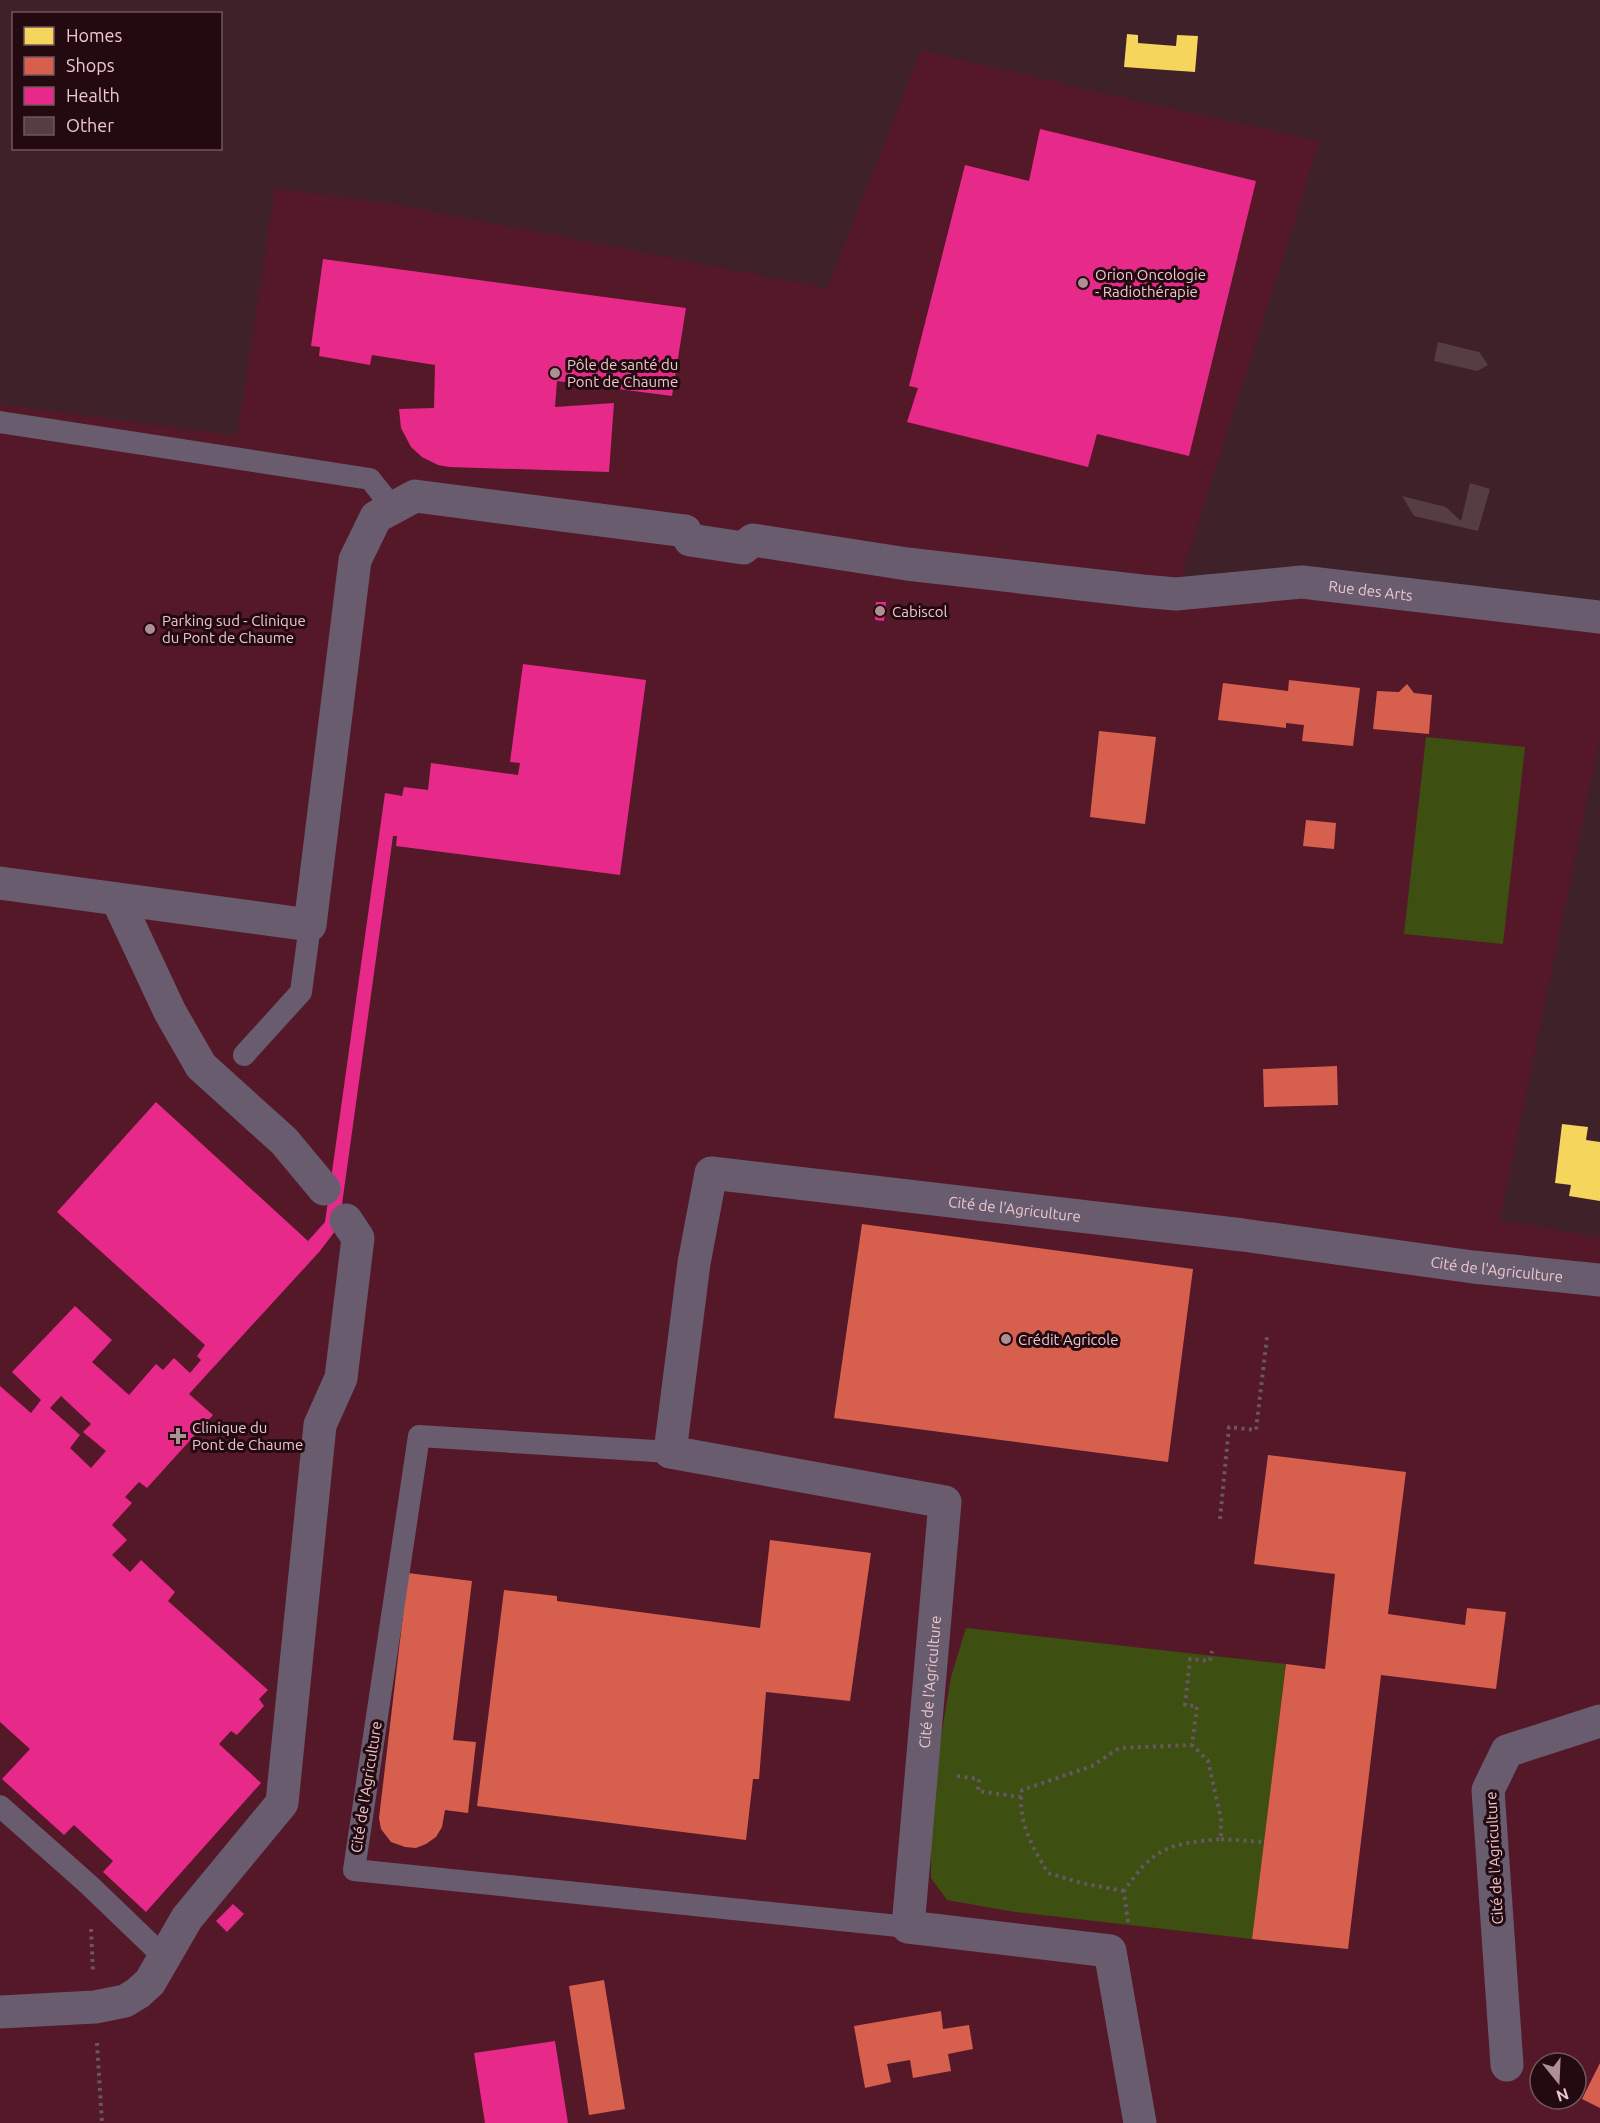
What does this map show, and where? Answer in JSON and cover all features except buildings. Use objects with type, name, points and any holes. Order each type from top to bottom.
[{"type":"street","name":"Rue des Arts","points":[[393,508],[415,496],[685,531],[690,540],[743,548],[753,540],[907,564],[1142,591],[1176,594],[1302,582],[1600,618]]},
{"type":"street","points":[[0,883],[118,901],[310,925],[355,560],[376,517],[393,508]]},
{"type":"street","points":[[118,901],[170,1012],[201,1066],[284,1141],[324,1189]]},
{"type":"street","name":"Cité de l'Agriculture","points":[[1140,2123],[1110,1951],[908,1928],[945,1502],[670,1452],[694,1263],[711,1173],[1254,1236],[1473,1267],[1600,1280]]},
{"type":"street","points":[[0,2012],[95,2007],[125,2001],[138,1993],[150,1982],[187,1918],[282,1803],[320,1425],[341,1378],[358,1238],[346,1220]]},
{"type":"street","name":"Cité de l'Agriculture","points":[[1507,2065],[1488,1790],[1507,1751],[1600,1721]]},
{"type":"lane","points":[[0,422],[370,479],[393,508]]},
{"type":"lane","points":[[244,1056],[301,992],[310,925]]},
{"type":"lane","name":"Cité de l'Agriculture","points":[[670,1452],[419,1436],[354,1870],[908,1928]]},
{"type":"lane","points":[[0,1806],[88,1884],[164,1957]]},
{"type":"path","points":[[1220,1519],[1229,1427],[1256,1430],[1268,1337]]},
{"type":"path","points":[[1192,1745],[1197,1706],[1185,1705],[1190,1659],[1210,1661],[1212,1651]]},
{"type":"path","points":[[1124,1891],[1081,1883],[1048,1873],[1029,1842],[1020,1803],[1022,1790],[1092,1766],[1119,1748],[1192,1745],[1208,1761],[1221,1819],[1221,1839]]},
{"type":"path","points":[[921,1771],[979,1779],[978,1791],[1021,1797]]},
{"type":"path","points":[[1128,1925],[1124,1891],[1148,1860],[1171,1846],[1221,1839],[1264,1842]]},
{"type":"shaded area","points":[[921,50],[1320,141],[1176,594],[1302,582],[1600,617],[1600,739],[1500,1220],[1600,1237],[1600,2123],[0,2123],[0,404],[237,436],[275,188],[389,203],[827,288]]},
{"type":"green space","points":[[1426,737],[1525,747],[1503,944],[1404,934]]},
{"type":"green space","points":[[966,1628],[1286,1664],[1252,1939],[1015,1912],[947,1900],[931,1878],[931,1796],[951,1677]]},
{"type":"place","name":"Orion Oncologie - Radiothérapie","points":[[1083,283]]},
{"type":"place","name":"Pôle de santé du Pont de Chaume","points":[[555,373]]},
{"type":"place","name":"Cabiscol","points":[[880,611]]},
{"type":"place","name":"Parking sud - Clinique du Pont de Chaume","points":[[150,629]]},
{"type":"place","name":"Crédit Agricole","points":[[1006,1339]]},
{"type":"place","name":"Clinique du Pont de Chaume","points":[[178,1436]]}]
